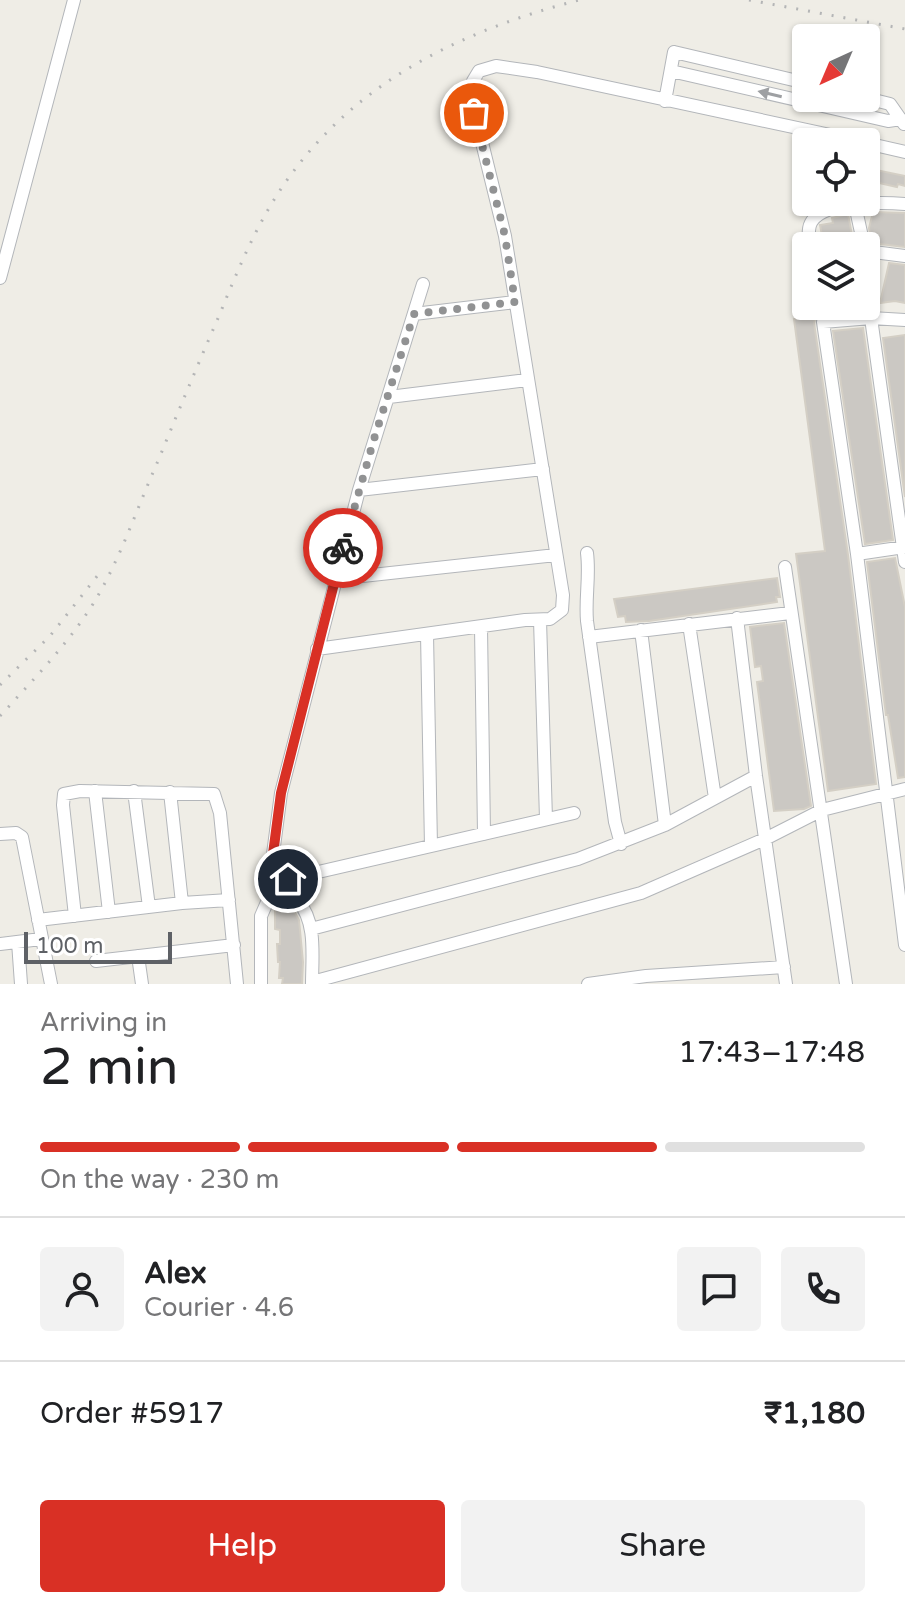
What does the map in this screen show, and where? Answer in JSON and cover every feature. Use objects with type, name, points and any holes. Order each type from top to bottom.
[{"type":"street","points":[[0,278],[74,0]]},
{"type":"street","points":[[665,101],[674,52],[792,80]]},
{"type":"street","points":[[317,649],[550,619],[562,610],[563,595],[505,236],[472,102],[475,76],[482,68],[512,68],[792,132]]},
{"type":"street","points":[[671,71],[903,122]]},
{"type":"street","points":[[880,102],[890,104],[903,122]]},
{"type":"street","points":[[880,146],[905,152]]},
{"type":"street","points":[[880,201],[905,204]]},
{"type":"street","points":[[880,251],[905,256]]},
{"type":"street","points":[[423,284],[359,490],[317,649],[281,793],[274,868],[279,875],[288,879],[574,813]]},
{"type":"street","points":[[414,314],[515,302]]},
{"type":"street","points":[[880,319],[905,320]]},
{"type":"street","points":[[847,320],[823,322],[857,554],[905,945]]},
{"type":"street","points":[[871,320],[905,562]]},
{"type":"street","points":[[389,397],[527,380]]},
{"type":"street","points":[[359,490],[543,469]]},
{"type":"street","points":[[857,554],[904,547]]},
{"type":"street","points":[[587,553],[590,574],[586,601],[589,637],[615,822],[621,844]]},
{"type":"street","points":[[335,579],[556,555]]},
{"type":"street","points":[[785,567],[846,984]]},
{"type":"street","points":[[589,637],[790,613]]},
{"type":"street","points":[[737,618],[786,984]]},
{"type":"street","points":[[540,620],[546,819]]},
{"type":"street","points":[[689,624],[715,798]]},
{"type":"street","points":[[481,627],[484,834]]},
{"type":"street","points":[[641,630],[665,825]]},
{"type":"street","points":[[427,634],[431,846]]},
{"type":"street","points":[[311,929],[578,859],[665,825],[756,776]]},
{"type":"street","points":[[261,984],[261,916],[268,900],[290,898],[304,907],[311,929],[312,983],[641,893],[767,838],[822,810],[905,789]]},
{"type":"street","points":[[75,916],[63,796],[71,791],[209,793],[217,797],[237,984]]},
{"type":"street","points":[[95,791],[109,912]]},
{"type":"street","points":[[134,791],[149,907]]},
{"type":"street","points":[[170,792],[182,903]]},
{"type":"street","points":[[0,834],[16,833],[22,837],[51,984]]},
{"type":"street","points":[[38,920],[229,900]]},
{"type":"street","points":[[0,944],[41,939]]},
{"type":"street","points":[[18,942],[21,984]]},
{"type":"street","points":[[96,961],[234,945]]},
{"type":"street","points":[[138,956],[142,984]]},
{"type":"street","points":[[588,984],[646,976],[784,967]]},
{"type":"building","points":[[880,171],[905,176],[905,186],[898,184],[897,187],[880,183]]},
{"type":"building","points":[[880,212],[905,213],[905,247],[880,244],[880,232],[870,232],[872,216],[880,216]]},
{"type":"building","points":[[848,216],[851,232],[821,232],[820,225],[833,223],[832,218]]},
{"type":"building","points":[[889,263],[905,265],[905,303],[880,303]]},
{"type":"building","points":[[794,320],[815,320],[876,784],[828,791],[796,554],[825,551]]},
{"type":"building","points":[[863,328],[893,540],[865,544],[833,331]]},
{"type":"building","points":[[905,335],[905,497],[883,338]]},
{"type":"building","points":[[895,558],[905,607],[905,777],[898,778],[886,715],[867,562]]},
{"type":"building","points":[[777,578],[780,597],[776,597],[777,602],[649,621],[626,622],[625,616],[618,617],[614,599]]},
{"type":"building","points":[[784,623],[811,806],[774,811],[757,682],[763,681],[761,666],[755,667],[750,627]]},
{"type":"building","points":[[275,907],[293,909],[299,920],[302,984],[282,984],[283,978],[279,978],[277,944],[280,944],[280,930],[275,929]]},
{"type":"railway","points":[[0,716],[61,648],[103,587],[242,261],[259,226],[290,176],[349,111],[418,62],[496,26],[579,0]]},
{"type":"railway","points":[[749,0],[905,29]]},
{"type":"railway","points":[[0,685],[50,636],[98,575]]},
{"type":"way so far","points":[[343,548],[414,314],[515,302],[505,236],[474,113]]},
{"type":"route","points":[[288,879],[279,875],[274,868],[281,793],[343,548]]}]
